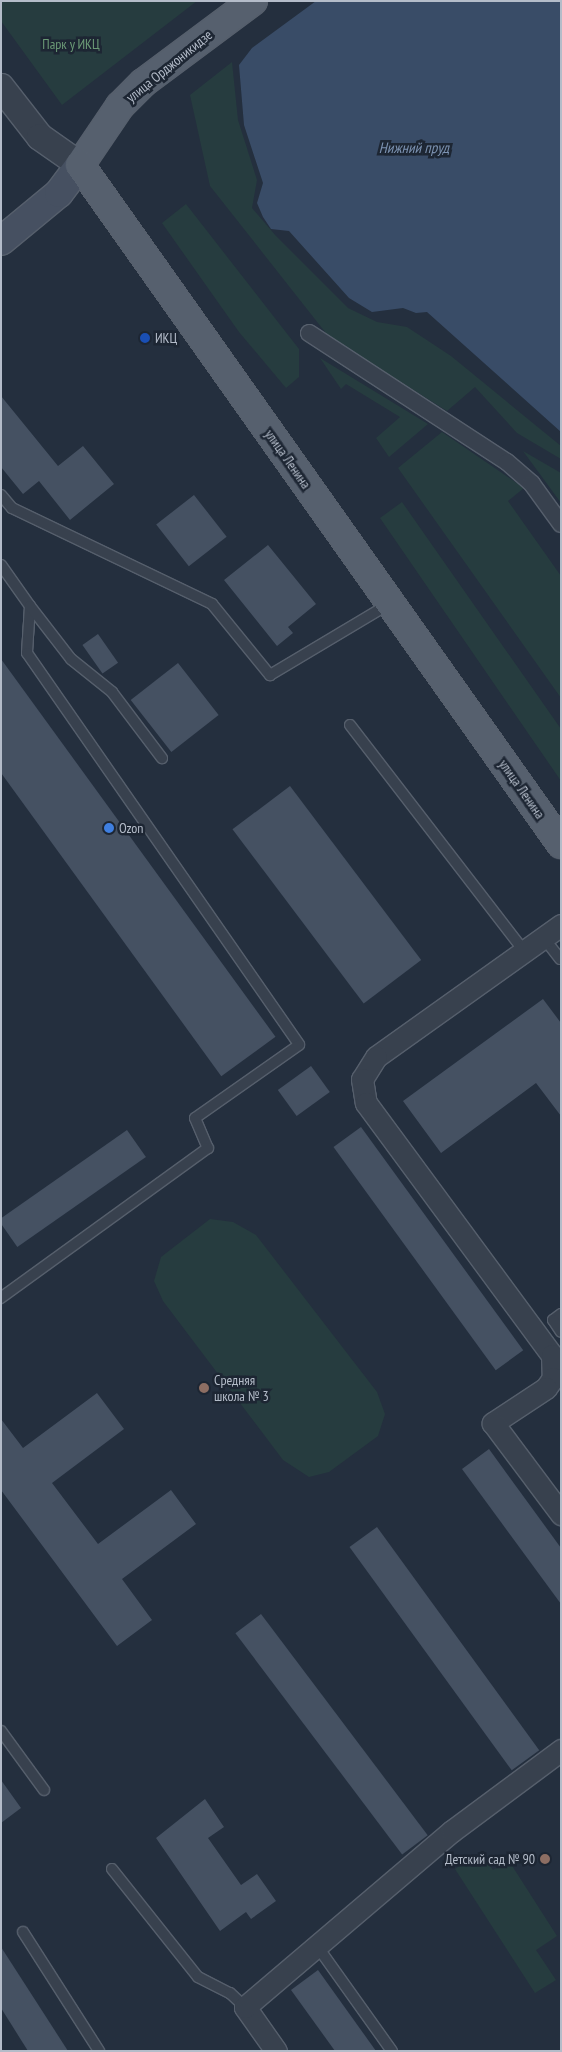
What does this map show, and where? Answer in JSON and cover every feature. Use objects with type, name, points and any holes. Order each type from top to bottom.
[{"type":"main road","name":"улица Орджоникидзе","points":[[80,165],[120,106],[168,63],[253,1]]},
{"type":"main road","points":[[1,241],[59,193],[80,165]]},
{"type":"main road","name":"улица Ленина","points":[[80,165],[561,844]]},
{"type":"street","name":"улица Ленина","points":[[1,87],[40,137],[80,165]]},
{"type":"street","points":[[309,333],[507,462],[532,484],[561,524]]},
{"type":"street","points":[[561,925],[523,950],[376,1057],[362,1079],[366,1103],[552,1355],[557,1379],[493,1423],[561,1514]]},
{"type":"street","points":[[276,2051],[246,2007],[452,1831],[561,1750]]},
{"type":"lane","points":[[1,495],[12,508],[212,604],[270,675],[390,603]]},
{"type":"lane","points":[[1,565],[30,606],[72,659],[112,692],[162,758]]},
{"type":"lane","points":[[1,1298],[208,1148],[195,1118],[299,1045],[27,653],[30,606]]},
{"type":"lane","points":[[350,725],[523,950]]},
{"type":"lane","points":[[542,937],[560,959]]},
{"type":"lane","points":[[561,1314],[553,1320],[561,1332]]},
{"type":"lane","points":[[1,1731],[44,1790]]},
{"type":"lane","points":[[112,1869],[198,1977],[230,1993],[246,2007]]},
{"type":"lane","points":[[23,1932],[99,2051]]},
{"type":"lane","points":[[317,1946],[392,2051]]},
{"type":"green space","name":"Парк у ИКЦ","points":[[1,1],[197,1],[62,105],[1,21]]},
{"type":"green space","points":[[232,62],[238,120],[257,180],[252,208],[276,236],[348,308],[377,322],[407,327],[451,356],[561,446],[561,459],[517,433],[475,387],[447,411],[329,337],[210,186],[190,95]]},
{"type":"green space","points":[[186,204],[299,349],[299,377],[286,388],[239,332],[162,223]]},
{"type":"green space","points":[[320,358],[428,424],[389,457],[376,438],[400,417],[346,384],[341,389]]},
{"type":"green space","points":[[442,432],[524,488],[508,501],[561,576],[561,698],[398,468]]},
{"type":"green space","points":[[523,451],[561,473],[561,503]]},
{"type":"green space","points":[[402,502],[561,729],[561,781],[380,518]]},
{"type":"green space","points":[[210,1219],[233,1222],[256,1235],[377,1392],[385,1414],[378,1436],[329,1472],[309,1477],[283,1460],[163,1301],[154,1281],[161,1257]]},
{"type":"green space","points":[[481,1852],[493,1870],[509,1861],[557,1936],[536,1950],[556,1980],[535,1993],[455,1869]]},
{"type":"water","name":"Нижний пруд","points":[[316,1],[561,1],[561,432],[427,312],[416,313],[403,308],[372,312],[349,298],[289,231],[271,229],[263,217],[257,203],[263,183],[244,125],[239,65],[252,48]]},
{"type":"building","points":[[1,396],[58,466],[83,446],[114,484],[70,520],[39,481],[23,494],[1,467]]},
{"type":"building","points":[[194,495],[227,537],[189,566],[156,525]]},
{"type":"building","points":[[268,545],[316,604],[288,627],[293,633],[277,646],[224,580]]},
{"type":"building","points":[[98,634],[118,663],[103,674],[82,645]]},
{"type":"building","points":[[1,659],[275,1037],[221,1076],[1,773]]},
{"type":"building","points":[[178,663],[219,715],[171,752],[131,700]]},
{"type":"building","points":[[290,786],[421,960],[364,1003],[232,829]]},
{"type":"building","points":[[543,999],[561,1023],[561,1116],[536,1083],[441,1153],[403,1101]]},
{"type":"building","points":[[311,1066],[330,1092],[297,1116],[278,1090]]},
{"type":"building","points":[[361,1127],[523,1350],[496,1370],[333,1147]]},
{"type":"building","points":[[127,1130],[146,1157],[17,1247],[1,1224],[1,1218]]},
{"type":"building","points":[[97,1393],[124,1429],[52,1483],[98,1544],[171,1490],[196,1524],[122,1579],[152,1620],[117,1646],[1,1490],[1,1419],[23,1448]]},
{"type":"building","points":[[489,1449],[561,1548],[561,1604],[462,1469]]},
{"type":"building","points":[[377,1527],[539,1750],[512,1770],[349,1547]]},
{"type":"building","points":[[261,1614],[428,1835],[402,1854],[235,1633]]},
{"type":"building","points":[[1,1780],[21,1808],[1,1823]]},
{"type":"building","points":[[205,1799],[224,1827],[208,1838],[241,1885],[257,1874],[276,1901],[251,1919],[246,1912],[220,1931],[156,1838]]},
{"type":"building","points":[[1,1947],[68,2051],[28,2051],[1,2008]]},
{"type":"building","points":[[318,1970],[376,2051],[335,2051],[291,1990]]},
{"type":"place","name":"ИКЦ","points":[[145,338]]},
{"type":"place","name":"Ozon","points":[[109,828]]},
{"type":"place","name":"Средняя школа № 3","points":[[204,1388]]},
{"type":"place","name":"Детский сад № 90","points":[[545,1859]]}]
